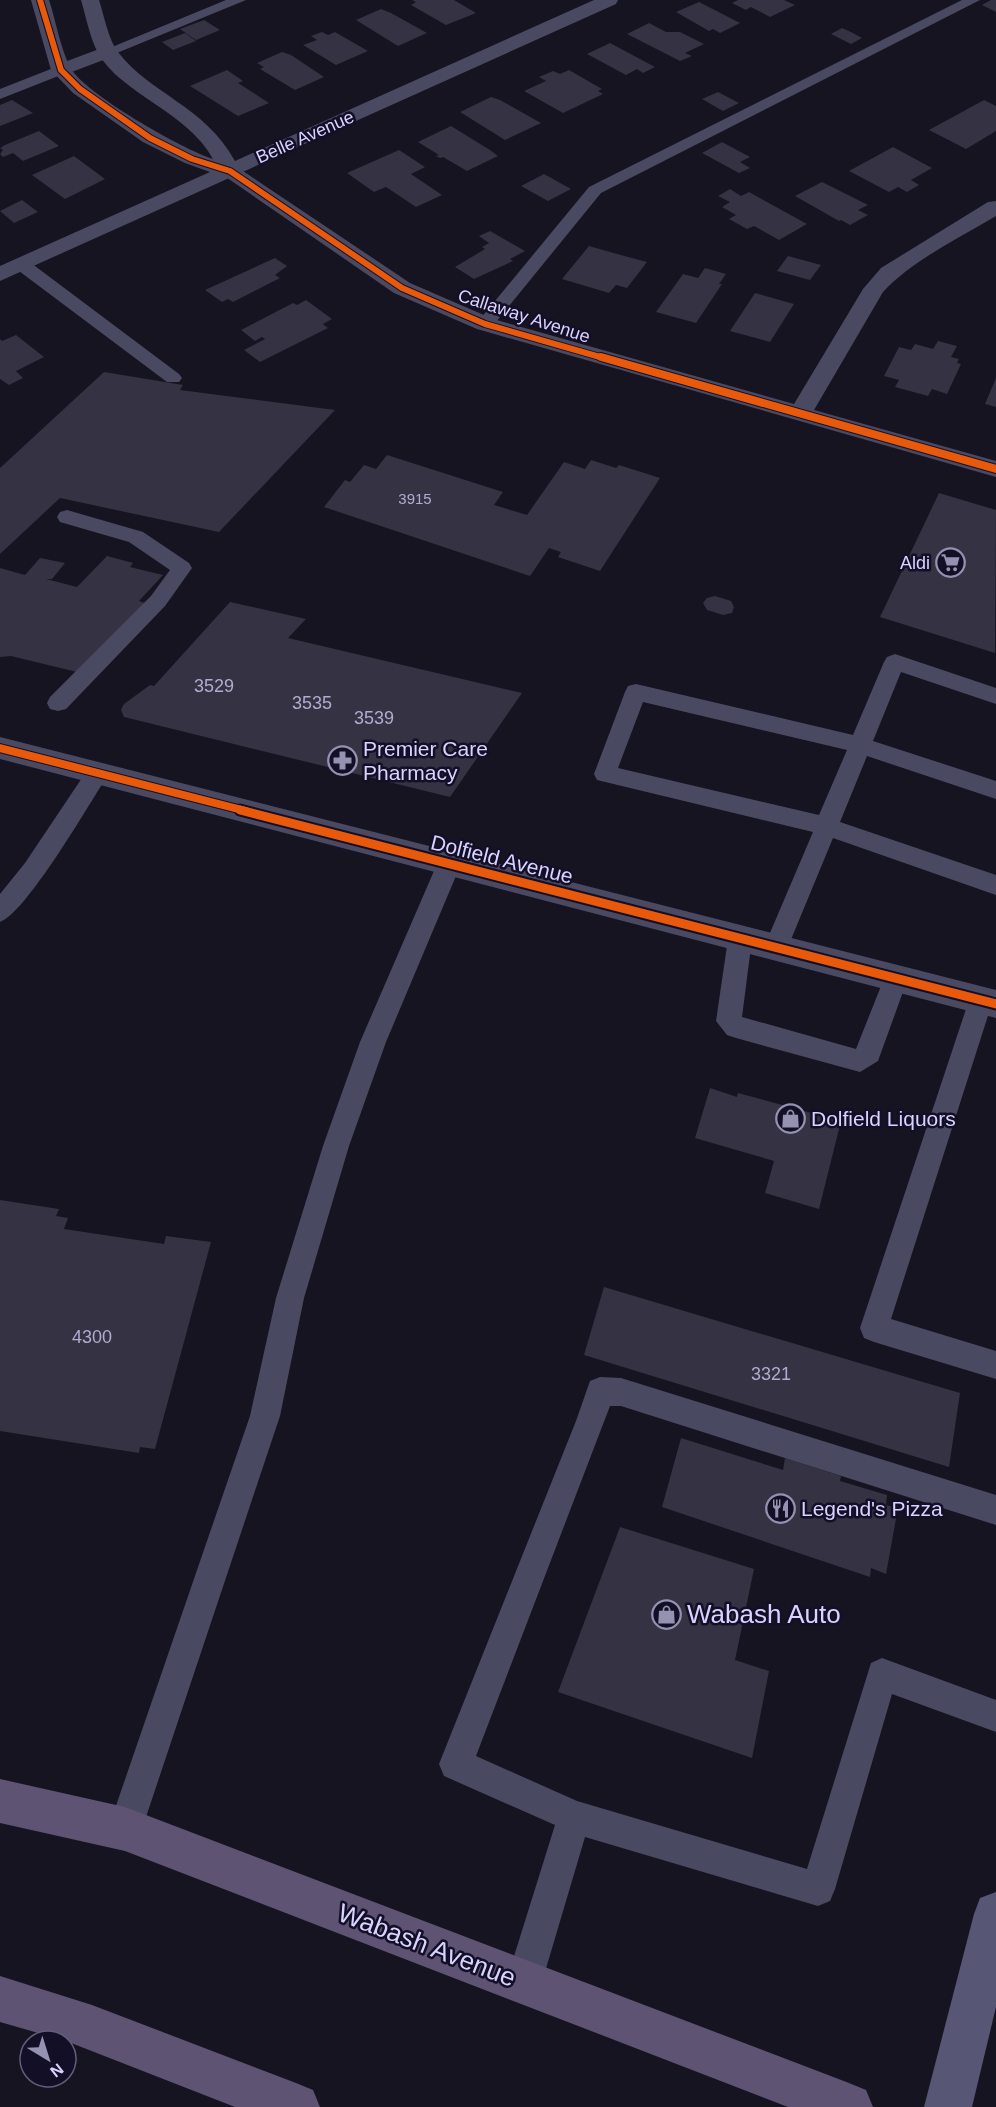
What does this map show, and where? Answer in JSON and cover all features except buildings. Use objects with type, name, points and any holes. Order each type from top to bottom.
[{"type":"main road","name":"Wabash Avenue","points":[[0,1801],[125,1829],[849,2107]]},
{"type":"main road","points":[[948,2107],[996,1914]]},
{"type":"main road","points":[[0,1999],[92,2028],[296,2107]]},
{"type":"street","name":"Callaway Avenue","points":[[40,0],[61,70],[80,89],[150,138],[192,159],[230,171],[402,288],[485,324],[996,469]]},
{"type":"street","name":"Callaway Avenue","points":[[90,0],[107,52],[126,72],[191,119],[216,147],[230,171]]},
{"type":"street","name":"Belle Avenue","points":[[0,274],[609,0]]},
{"type":"street","points":[[61,70],[107,52]]},
{"type":"street","points":[[800,413],[874,289],[889,273],[996,207]]},
{"type":"street","name":"Dolfield Avenue","points":[[0,748],[988,1002]]},
{"type":"lane","points":[[107,52],[238,0]]},
{"type":"lane","points":[[485,324],[595,190],[973,0]]},
{"type":"lane","points":[[0,94],[61,70]]},
{"type":"lane","points":[[21,264],[173,378]]},
{"type":"lane","points":[[58,703],[158,601],[182,568],[136,537],[67,517]]},
{"type":"lane","points":[[776,947],[895,662],[996,696]]},
{"type":"lane","points":[[996,790],[860,745],[636,692],[605,774],[826,826],[996,885]]},
{"type":"lane","points":[[0,912],[33,870],[98,772]]},
{"type":"lane","points":[[125,1829],[265,1416],[290,1298],[336,1146],[373,1042],[449,864]]},
{"type":"lane","points":[[740,939],[729,1021],[736,1027],[860,1061],[869,1053],[896,978]]},
{"type":"lane","points":[[988,1002],[874,1328],[996,1365]]},
{"type":"lane","points":[[996,1510],[621,1392],[600,1391],[591,1421],[456,1764],[574,1818],[818,1889],[882,1674],[996,1716]]},
{"type":"lane","points":[[524,1982],[574,1818]]},
{"type":"cycle path","points":[[40,0],[61,70],[80,89],[150,138],[192,159],[230,171],[402,288],[485,324],[996,469]]},
{"type":"cycle path","points":[[0,748],[996,1004]]},
{"type":"place","name":"Aldi","points":[[951,563]]},
{"type":"place","name":"Premier Care Pharmacy","points":[[342,760]]},
{"type":"place","name":"Dolfield Liquors","points":[[790,1118]]},
{"type":"place","name":"Legend's Pizza","points":[[780,1508]]},
{"type":"place","name":"Wabash Auto","points":[[666,1614]]}]
